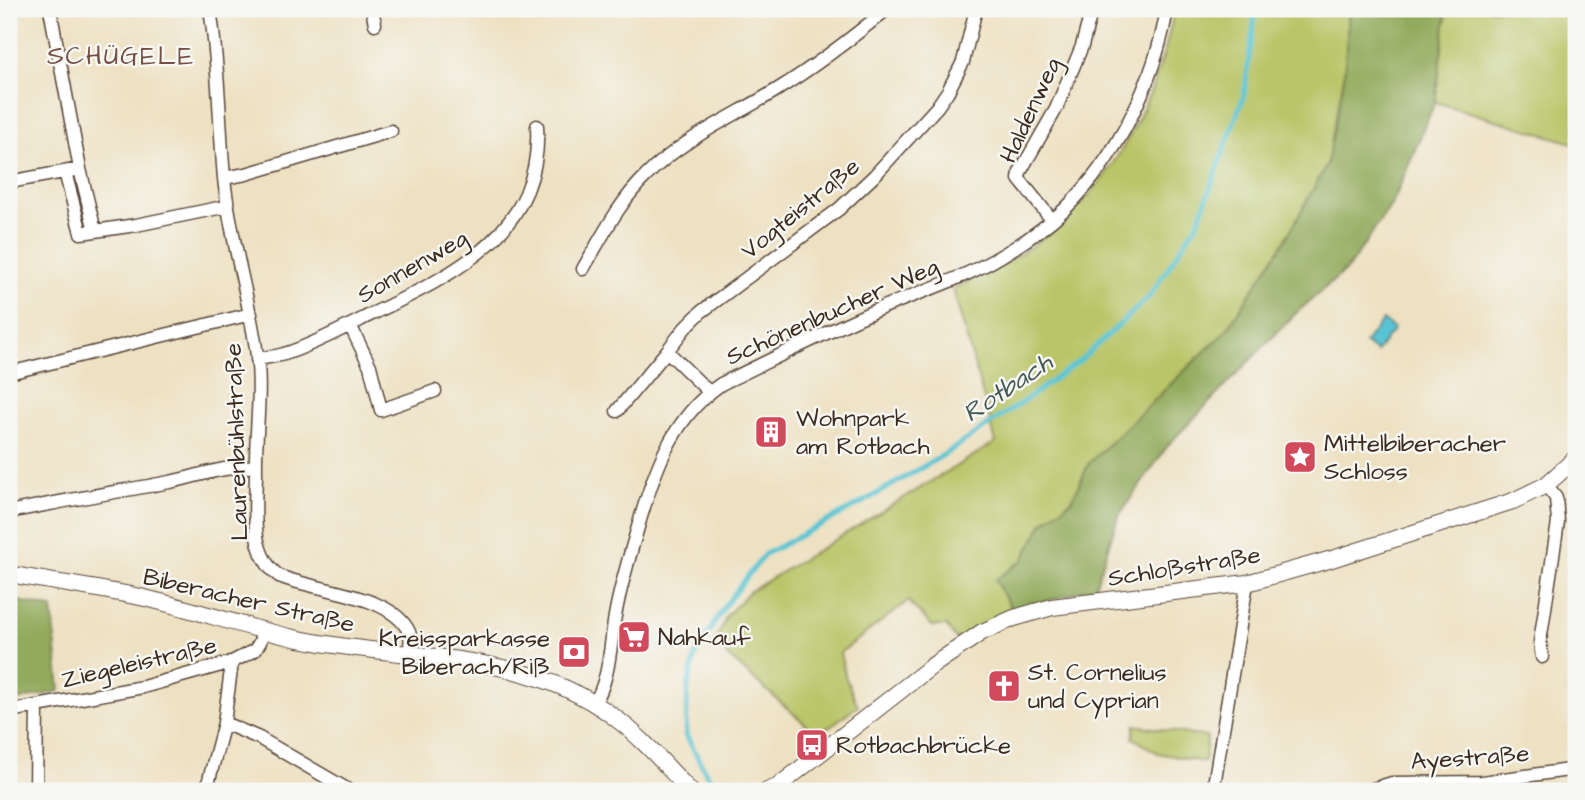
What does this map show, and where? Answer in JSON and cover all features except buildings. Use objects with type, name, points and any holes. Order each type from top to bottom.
[{"type":"street","points":[[50,9],[94,231]]},
{"type":"street","name":"Laurenbühlstraße","points":[[210,9],[216,48],[224,178],[251,314],[257,359],[257,538],[260,553],[272,570],[291,581],[371,602],[391,612],[401,619],[411,635],[409,654]]},
{"type":"street","points":[[373,9],[375,24]]},
{"type":"street","points":[[583,269],[629,195],[662,160],[778,89],[887,9]]},
{"type":"street","name":"Vogteistraße","points":[[617,411],[701,312],[839,209],[874,176],[937,107],[963,61],[970,43],[976,9]]},
{"type":"street","name":"Haldenweg","points":[[1052,220],[1019,179],[1020,172],[1056,109],[1071,75],[1082,46],[1091,9]]},
{"type":"street","name":"Schönenbucher Weg","points":[[594,704],[604,685],[625,572],[655,470],[676,431],[709,393],[745,372],[879,309],[970,272],[1000,256],[1052,220],[1084,188],[1124,128],[1152,66],[1167,9]]},
{"type":"street","name":"Sonnenweg","points":[[257,359],[284,354],[350,325],[442,279],[489,245],[506,225],[528,185],[538,150],[537,126]]},
{"type":"street","points":[[224,178],[246,174],[391,131]]},
{"type":"street","points":[[9,182],[80,169]]},
{"type":"street","points":[[65,172],[81,233],[228,206]]},
{"type":"street","points":[[9,373],[251,314]]},
{"type":"street","name":"Sonnenweg","points":[[350,325],[370,366],[381,410],[435,391]]},
{"type":"street","points":[[667,351],[709,393]]},
{"type":"street","name":"Schloßstraße","points":[[773,790],[932,666],[982,632],[1014,618],[1052,607],[1247,583],[1332,559],[1513,501],[1546,485],[1576,461]]},
{"type":"street","points":[[9,512],[184,479],[223,468],[256,467]]},
{"type":"street","points":[[1542,657],[1540,642],[1558,522],[1556,498],[1546,485]]},
{"type":"street","name":"Biberacher Straße","points":[[9,574],[139,597],[263,631],[345,647],[478,662],[544,679],[613,716],[642,740],[690,791]]},
{"type":"street","points":[[1234,791],[1213,789],[1247,583]]},
{"type":"street","name":"Ziegeleistraße","points":[[9,711],[142,687],[232,662],[254,650],[263,631]]},
{"type":"street","points":[[206,791],[224,723],[232,662]]},
{"type":"street","points":[[36,791],[37,706]]},
{"type":"street","points":[[224,723],[259,737],[350,791]]},
{"type":"street","name":"Ayestraße","points":[[1367,791],[1392,783],[1482,782],[1576,769]]},
{"type":"green space","points":[[1174,9],[1349,9],[1344,77],[1327,164],[1286,239],[1226,331],[1089,463],[1072,500],[1043,523],[1023,560],[996,580],[1013,611],[957,640],[946,626],[932,626],[908,601],[840,653],[846,679],[858,706],[818,735],[714,644],[727,615],[749,592],[996,442],[953,289],[1029,248],[1057,227],[1089,194],[1107,171],[1138,120],[1160,64]]},
{"type":"green space","points":[[1349,9],[1447,9],[1435,102],[1393,202],[1348,268],[1295,314],[1169,444],[1118,517],[1095,587],[1013,611],[995,580],[1023,560],[1043,523],[1072,500],[1089,463],[1226,331],[1286,239],[1327,164],[1344,78]]},
{"type":"green space","points":[[1447,9],[1576,9],[1576,144],[1435,102]]},
{"type":"green space","points":[[9,599],[52,608],[60,691],[9,702]]},
{"type":"green space","points":[[1135,725],[1207,737],[1205,762],[1158,753],[1133,738]]},
{"type":"water","points":[[1383,320],[1394,329],[1376,352],[1365,343]]},
{"type":"waterway","name":"Rotbach","points":[[721,791],[707,775],[686,735],[688,686],[695,656],[725,605],[765,554],[858,505],[945,454],[1082,359],[1149,297],[1198,222],[1244,95],[1256,9]]},
{"type":"place","name":"Wohnpark am Rotbach","points":[[771,432]]},
{"type":"place","name":"Mittelbiberacher Schloss","points":[[1300,457]]},
{"type":"place","name":"Nahkauf","points":[[634,637]]},
{"type":"place","name":"Kreissparkasse Biberach/Riß","points":[[574,652]]},
{"type":"place","name":"St. Cornelius und Cyprian","points":[[1004,686]]},
{"type":"place","name":"Rotbachbrücke","points":[[812,745]]},
{"type":"district","name":"SCHÜGELE","points":[[121,55]]}]
